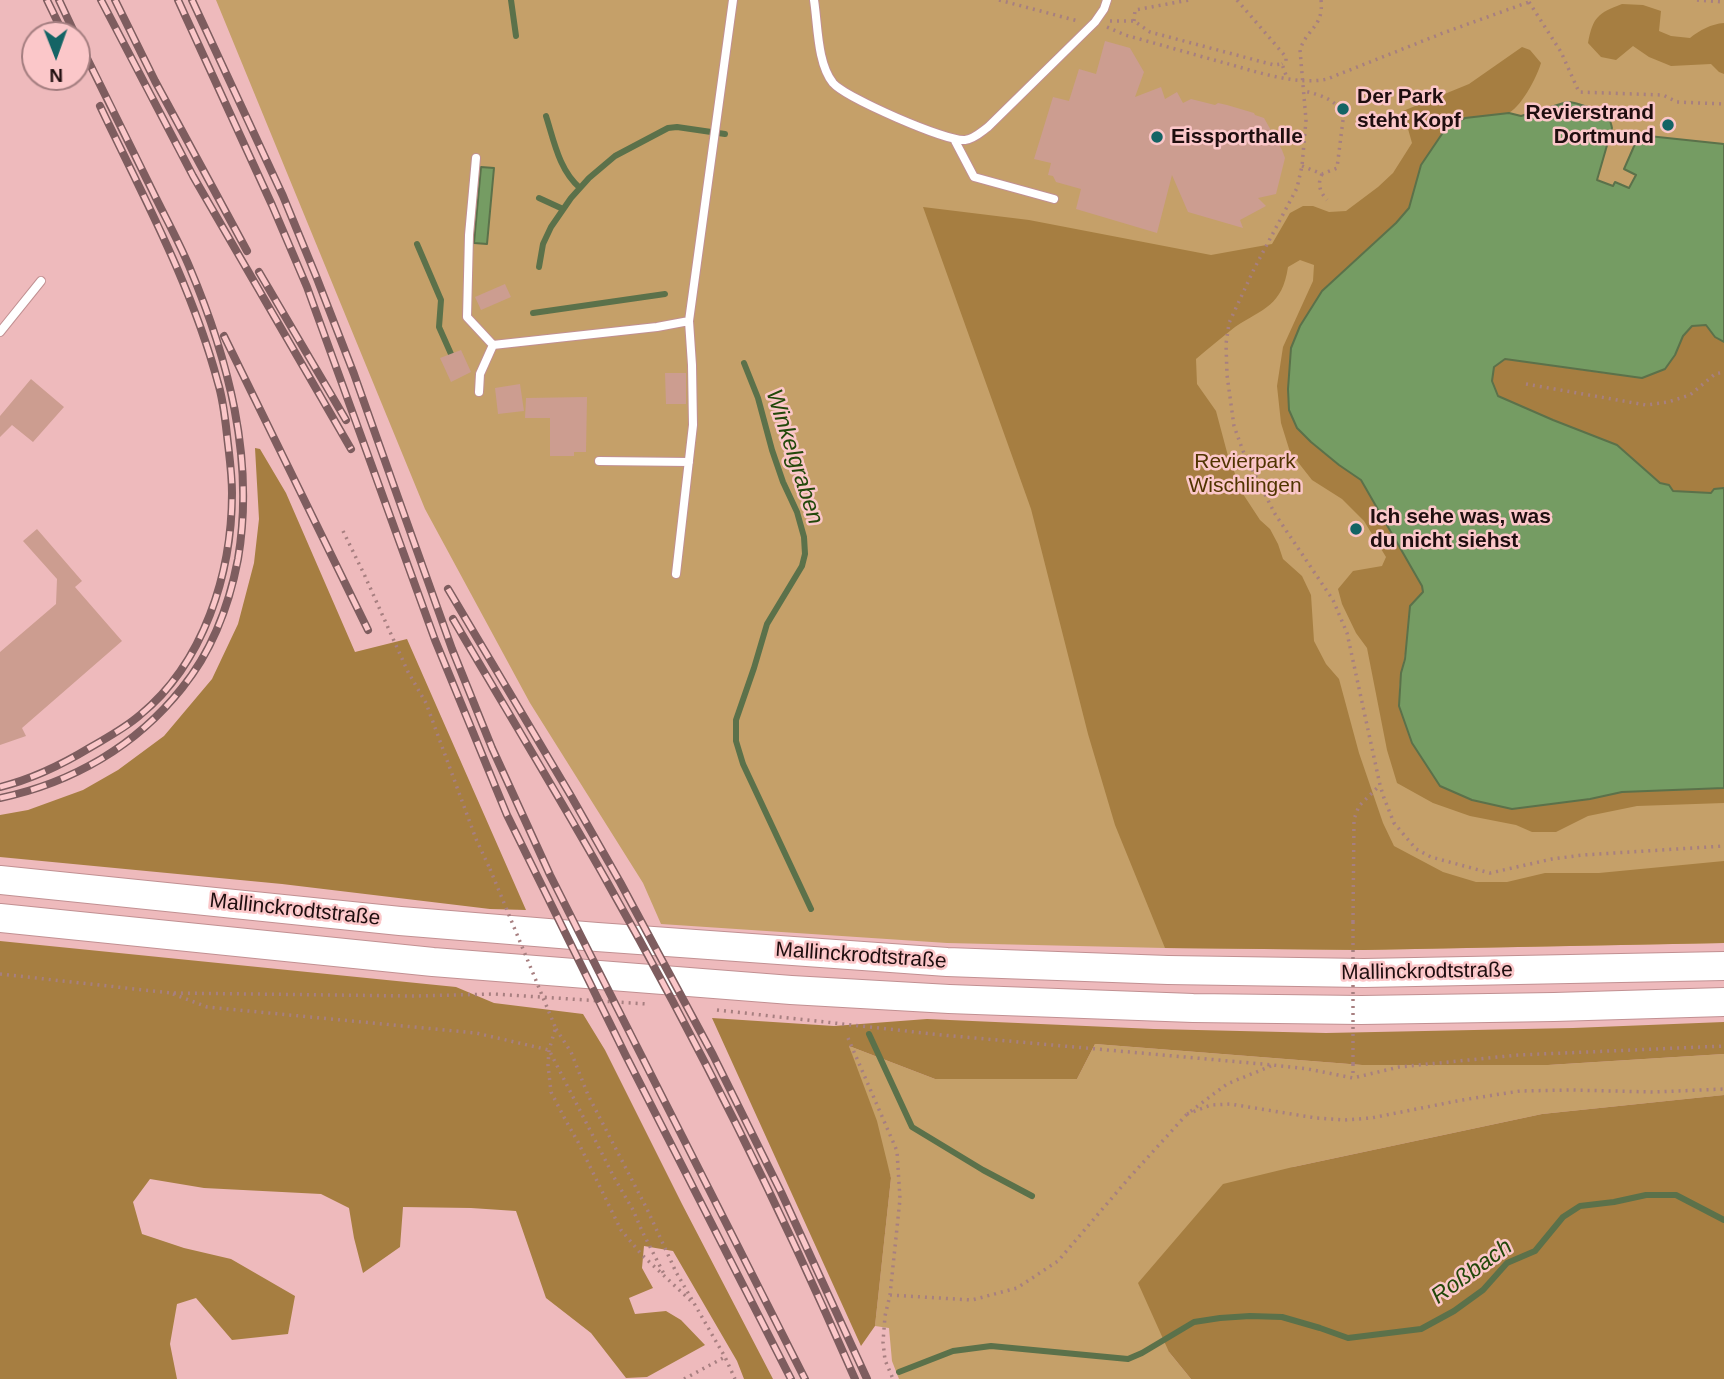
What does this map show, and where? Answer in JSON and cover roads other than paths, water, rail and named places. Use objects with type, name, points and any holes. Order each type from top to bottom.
[{"type":"highway","name":"Mallinckrodtstraße","points":[[0,880],[400,921],[947,962],[1168,970],[1364,973],[1724,966]]},
{"type":"highway","name":"Mallinckrodtstraße","points":[[0,918],[433,962],[791,990],[949,999],[1193,1008],[1361,1010],[1724,1002]]},
{"type":"lane","points":[[676,575],[692,425],[689,321],[733,0]]},
{"type":"lane","points":[[814,0],[822,58],[834,84],[847,94],[919,127],[954,139],[967,140],[978,135],[1095,22],[1107,0]]},
{"type":"lane","points":[[954,139],[974,177],[1054,199]]},
{"type":"lane","points":[[476,158],[469,235],[467,317],[494,345]]},
{"type":"lane","points":[[0,331],[41,281]]},
{"type":"lane","points":[[494,345],[689,321]]},
{"type":"lane","points":[[479,392],[480,374],[494,345]]},
{"type":"lane","points":[[599,461],[689,463]]},
{"type":"waterway","points":[[511,0],[516,36]]},
{"type":"waterway","points":[[546,116],[562,164],[580,188]]},
{"type":"waterway","points":[[539,267],[543,244],[551,227],[589,178],[615,156],[668,128],[725,134]]},
{"type":"waterway","points":[[539,198],[563,209]]},
{"type":"waterway","points":[[417,244],[441,300],[439,327],[451,354]]},
{"type":"waterway","name":"Winkelgraben","points":[[533,313],[665,294]]},
{"type":"waterway","name":"Winkelgraben","points":[[744,363],[758,398],[783,482],[797,512],[804,537],[805,554],[802,566],[767,624],[736,720],[736,741],[743,764],[811,909]]},
{"type":"waterway","name":"Winkelgraben","points":[[869,1034],[912,1127],[1032,1196]]},
{"type":"waterway","name":"Roßbach","points":[[899,1372],[953,1351],[991,1346],[1128,1359],[1194,1322],[1220,1318],[1282,1317],[1348,1338],[1421,1329],[1454,1311],[1483,1290],[1507,1263],[1535,1251],[1563,1217],[1580,1206],[1646,1195],[1676,1195],[1724,1220]]},
{"type":"railway","points":[[47,0],[57,21]]},
{"type":"railway","points":[[59,0],[69,21]]},
{"type":"railway","points":[[101,0],[193,176],[351,449]]},
{"type":"railway","points":[[115,0],[155,81],[247,251]]},
{"type":"railway","points":[[178,0],[307,287],[435,640],[507,815],[626,1056],[791,1379]]},
{"type":"railway","points":[[192,0],[283,196],[316,276],[354,374],[452,649],[492,748],[550,875],[805,1379]]},
{"type":"railway","points":[[0,798],[52,783],[101,759],[144,728],[164,709],[193,674],[211,643],[224,611],[238,559],[243,484],[240,446],[216,336],[185,256],[91,66]]},
{"type":"railway","points":[[0,787],[36,775],[80,753],[128,724],[162,694],[197,643],[220,585],[227,554],[232,486],[220,389],[181,276],[100,106]]},
{"type":"railway","points":[[259,272],[346,420]]},
{"type":"railway","points":[[224,336],[368,630]]},
{"type":"railway","points":[[448,589],[620,882],[713,1055],[781,1192],[867,1379]]},
{"type":"railway","points":[[453,619],[587,847],[706,1064],[798,1252],[855,1379]]},
{"type":"place","name":"Der Park steht Kopf","points":[[1343,109]]},
{"type":"place","name":"Revierstrand Dortmund","points":[[1668,125]]},
{"type":"place","name":"Eissporthalle","points":[[1157,137]]},
{"type":"place","name":"Ich sehe was, was du nicht siehst","points":[[1356,529]]},
{"type":"park label","name":"Revierpark Wischlingen","points":[[1245,474]]}]
